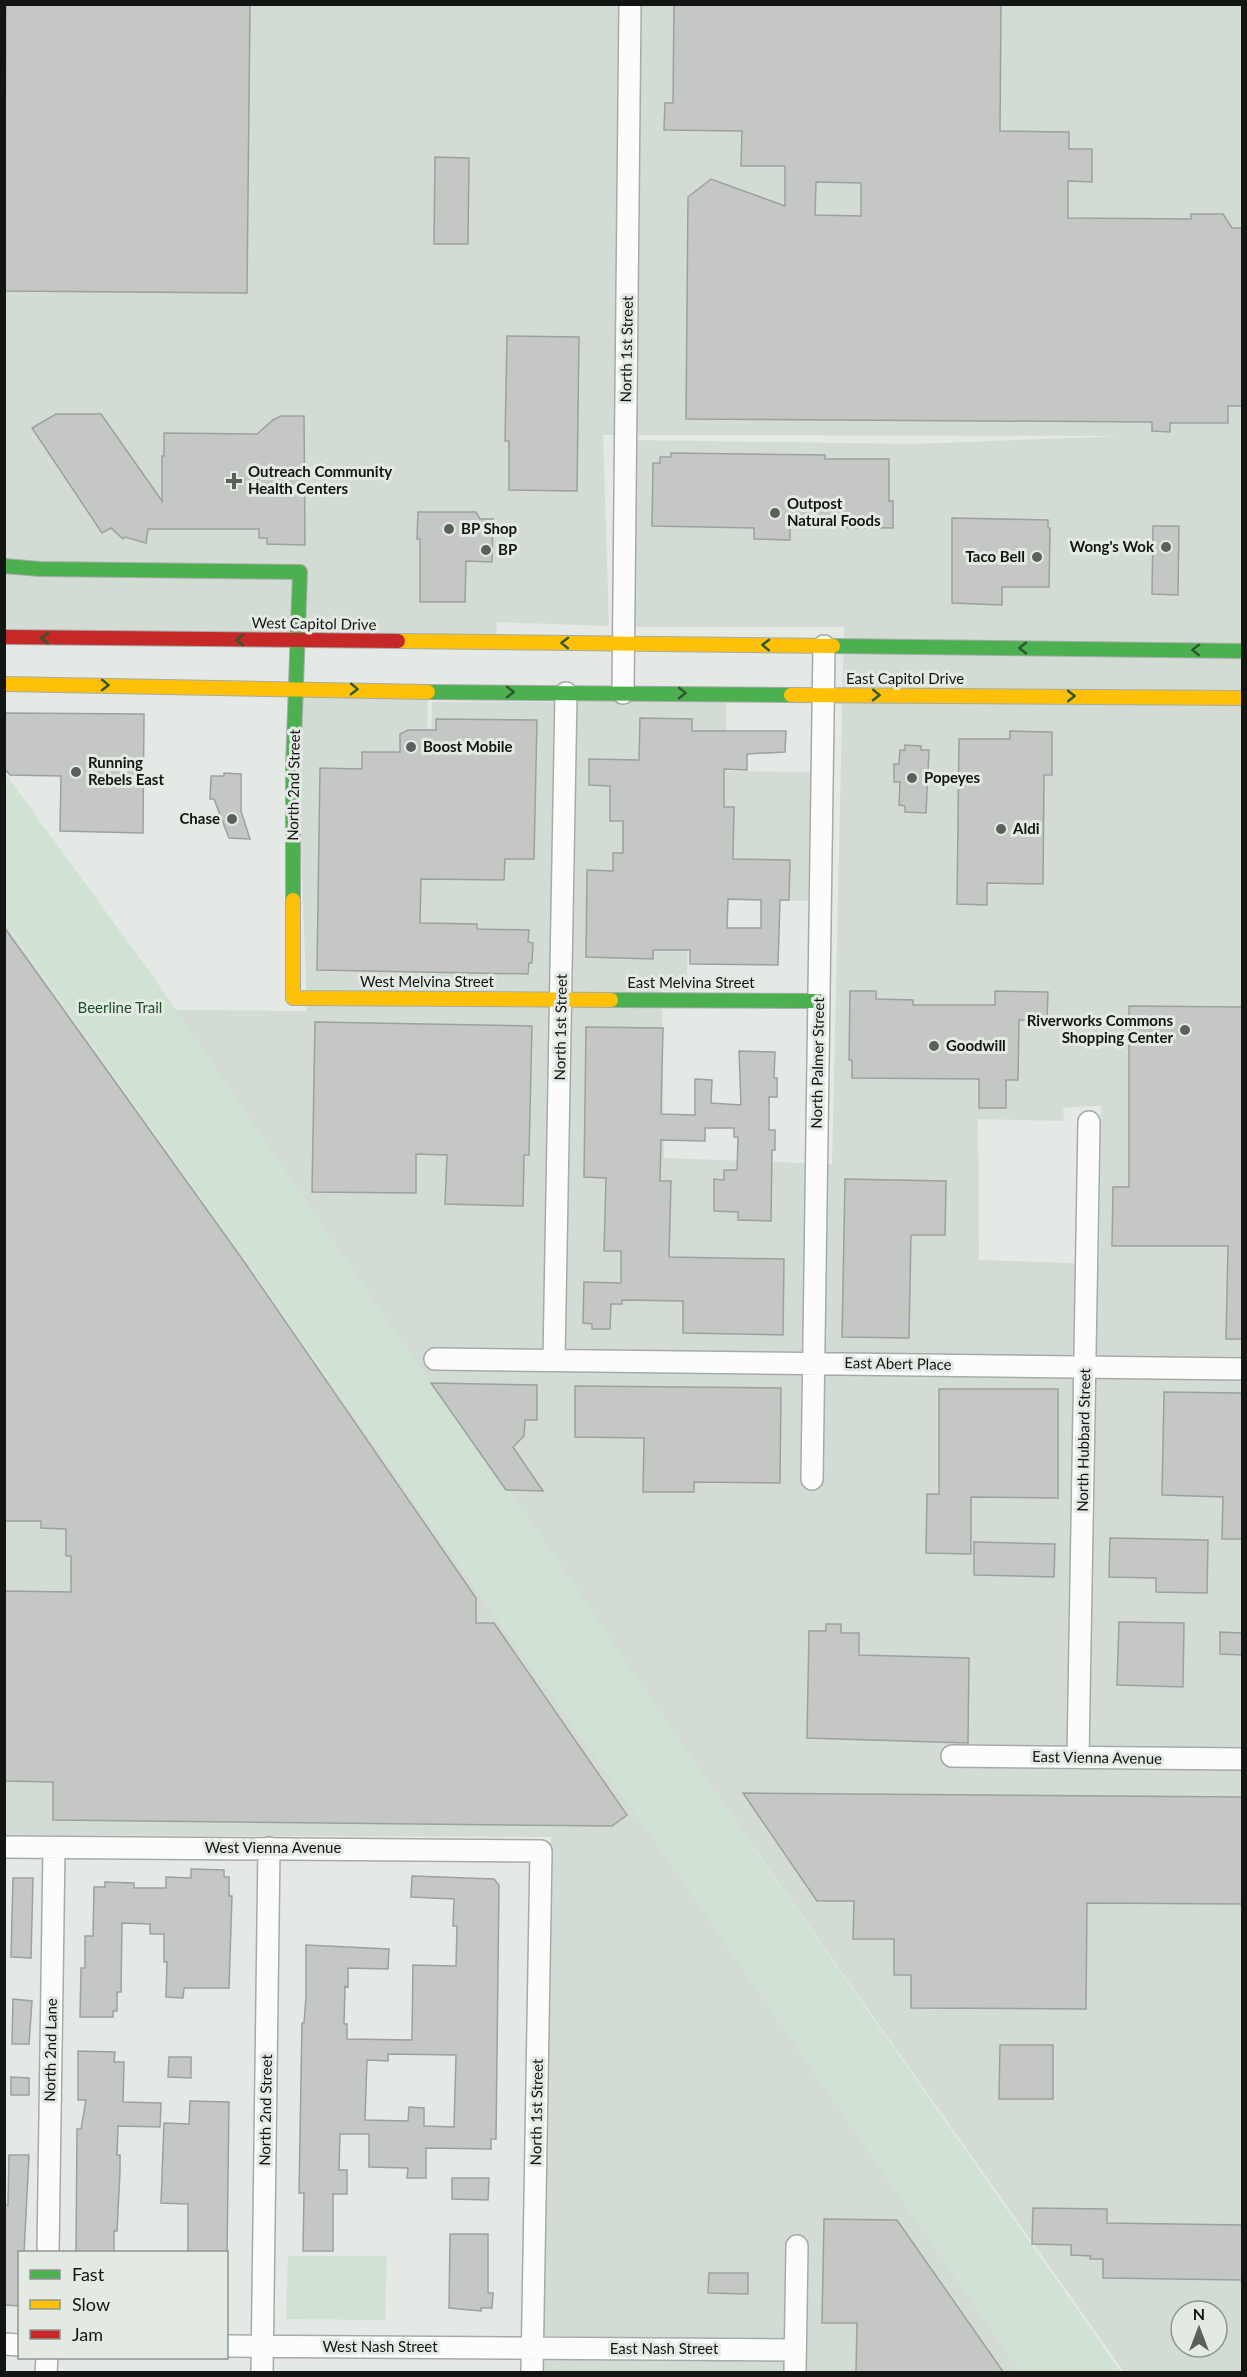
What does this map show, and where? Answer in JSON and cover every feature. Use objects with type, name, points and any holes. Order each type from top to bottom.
[{"type":"main road","name":"North 2nd Street","points":[[4,566],[40,569],[300,572],[299,640],[295,688],[293,998]]},
{"type":"main road","name":"West Capitol Drive","points":[[4,638],[623,644]]},
{"type":"main road","name":"East Capitol Drive","points":[[623,644],[1242,651]]},
{"type":"main road","points":[[4,684],[567,693]]},
{"type":"main road","name":"East Capitol Drive","points":[[567,693],[1242,698]]},
{"type":"main road","name":"West Melvina Street","points":[[293,998],[561,999]]},
{"type":"main road","name":"East Melvina Street","points":[[561,999],[819,1001]]},
{"type":"street","name":"North 1st Street","points":[[623,693],[630,4]]},
{"type":"street","name":"North Palmer Street","points":[[812,1479],[824,646]]},
{"type":"street","name":"North 1st Street","points":[[554,1360],[567,693]]},
{"type":"street","name":"North Hubbard Street","points":[[1078,1757],[1089,1122]]},
{"type":"street","name":"East Abert Place","points":[[435,1359],[1242,1369]]},
{"type":"street","name":"East Vienna Avenue","points":[[952,1756],[1242,1759]]},
{"type":"street","name":"West Vienna Avenue","points":[[4,1847],[541,1851]]},
{"type":"street","name":"North 2nd Lane","points":[[48,2251],[54,1848]]},
{"type":"street","name":"North 2nd Street","points":[[262,2373],[269,1848]]},
{"type":"street","name":"North 1st Street","points":[[532,2373],[541,1851]]},
{"type":"street","points":[[795,2373],[797,2246]]},
{"type":"street","name":"West Nash Street","points":[[228,2346],[533,2348]]},
{"type":"street","name":"East Nash Street","points":[[533,2348],[795,2350]]},
{"type":"shaded area","points":[[5,5],[1242,5],[1242,2372],[1124,2372],[426,1378],[175,1010],[307,1011],[295,688],[428,691],[427,770],[430,771],[432,702],[726,701],[727,771],[814,772],[808,901],[688,900],[687,985],[662,982],[664,1158],[832,1164],[844,627],[630,627],[631,440],[912,444],[1124,436],[603,435],[609,626],[497,622],[496,642],[5,637]],"holes":[[[1101,1106],[1099,1264],[979,1260],[978,1119],[1064,1121],[1063,1108]]]},
{"type":"shaded area","points":[[4,922],[652,1836],[1021,2372],[541,2372],[551,1837],[5,1835]]},
{"type":"green space","name":"Beerline Trail","points":[[4,772],[152,975],[426,1378],[508,1488],[702,1774],[1121,2372],[1021,2372],[652,1836],[5,922]]},
{"type":"green space","points":[[288,2256],[387,2256],[385,2320],[286,2319]]},
{"type":"building","points":[[6,4],[250,4],[247,293],[4,291]]},
{"type":"building","points":[[674,4],[1001,4],[1000,131],[1069,132],[1069,149],[1092,149],[1092,182],[1068,181],[1068,218],[1191,219],[1191,214],[1223,214],[1232,228],[1242,228],[1242,406],[1228,406],[1228,423],[1170,423],[1170,432],[1152,431],[1152,422],[686,419],[688,197],[711,179],[785,206],[785,166],[741,166],[742,131],[664,130],[665,103],[673,103]],"holes":[[[816,182],[861,183],[861,216],[815,215]]]},
{"type":"building","points":[[435,157],[469,158],[468,244],[434,244]]},
{"type":"building","points":[[507,336],[579,337],[577,491],[509,490],[509,441],[505,441]]},
{"type":"building","name":"Outreach Community Health Centers","points":[[56,414],[101,414],[162,501],[164,433],[257,434],[281,416],[304,416],[305,545],[267,544],[267,538],[259,538],[259,529],[148,529],[146,543],[125,537],[123,539],[111,528],[102,533],[32,428]]},
{"type":"building","points":[[671,453],[825,455],[825,459],[889,459],[889,501],[893,501],[893,528],[790,527],[790,540],[754,539],[754,528],[652,526],[653,463],[660,463],[660,457],[671,457]]},
{"type":"building","points":[[418,512],[476,512],[480,519],[493,519],[492,562],[466,561],[465,602],[420,602]]},
{"type":"building","points":[[952,518],[1048,520],[1048,528],[1050,528],[1049,587],[1002,587],[1002,605],[952,603]]},
{"type":"building","name":"Wong's Wok","points":[[1153,526],[1179,526],[1178,595],[1152,594]]},
{"type":"building","name":"Running Rebels East","points":[[4,713],[144,714],[143,833],[60,831],[61,776],[10,775],[4,768]]},
{"type":"building","points":[[640,718],[692,719],[692,731],[786,731],[785,752],[747,754],[747,770],[724,769],[724,807],[734,807],[733,859],[790,860],[789,900],[780,900],[778,965],[690,964],[690,950],[653,950],[653,959],[586,957],[587,870],[613,871],[613,853],[623,853],[623,821],[610,821],[610,786],[589,785],[589,759],[639,760]],"holes":[[[728,899],[761,900],[761,928],[727,928]]]},
{"type":"building","points":[[436,719],[537,720],[534,859],[505,859],[504,880],[421,879],[420,923],[477,924],[477,929],[529,930],[528,942],[533,943],[532,963],[529,963],[528,974],[317,970],[320,768],[362,769],[362,752],[400,752],[400,734],[408,730],[436,730]]},
{"type":"building","name":"Aldi","points":[[1010,731],[1052,732],[1052,775],[1044,775],[1043,884],[987,883],[987,905],[957,904],[959,739],[1010,739]]},
{"type":"building","name":"Popeyes","points":[[905,745],[921,746],[921,750],[929,750],[926,813],[905,812],[905,806],[899,805],[900,782],[894,782],[894,764],[899,764],[900,750],[905,750]]},
{"type":"building","name":"Chase","points":[[224,773],[241,774],[241,811],[250,839],[229,838],[214,799],[210,799],[211,776],[224,776]]},
{"type":"building","points":[[4,927],[243,1260],[476,1598],[476,1623],[494,1623],[627,1815],[612,1826],[53,1820],[53,1782],[4,1781],[4,1591],[71,1592],[71,1556],[66,1556],[66,1529],[41,1528],[41,1521],[4,1521]]},
{"type":"building","name":"Goodwill","points":[[850,991],[876,991],[876,999],[913,1000],[913,1005],[995,1005],[995,991],[1048,992],[1047,1020],[1019,1020],[1018,1080],[1006,1080],[1006,1108],[979,1108],[979,1079],[852,1078],[852,1060],[849,1060]]},
{"type":"building","points":[[1129,1006],[1242,1007],[1242,1339],[1226,1339],[1228,1246],[1112,1246],[1113,1187],[1129,1187]]},
{"type":"building","points":[[315,1022],[532,1026],[529,1155],[524,1155],[523,1206],[445,1204],[447,1155],[416,1154],[416,1193],[312,1192]]},
{"type":"building","points":[[586,1027],[663,1028],[661,1114],[695,1115],[695,1079],[712,1080],[711,1103],[741,1105],[739,1051],[775,1052],[774,1078],[777,1078],[777,1097],[769,1097],[769,1130],[775,1130],[775,1150],[772,1150],[771,1221],[738,1220],[738,1212],[714,1211],[714,1179],[724,1180],[724,1170],[737,1170],[738,1137],[734,1137],[734,1128],[705,1128],[705,1141],[661,1140],[660,1181],[671,1181],[669,1257],[784,1259],[783,1335],[683,1333],[683,1301],[622,1300],[622,1304],[611,1304],[610,1329],[592,1329],[592,1324],[583,1323],[584,1282],[621,1283],[621,1251],[604,1251],[606,1178],[584,1177]]},
{"type":"building","points":[[845,1179],[946,1181],[945,1235],[911,1235],[909,1338],[842,1337]]},
{"type":"building","points":[[431,1383],[537,1385],[537,1420],[525,1420],[524,1436],[513,1447],[543,1491],[506,1490]]},
{"type":"building","points":[[575,1386],[781,1388],[780,1483],[694,1482],[694,1492],[643,1492],[644,1438],[575,1437]]},
{"type":"building","points":[[939,1389],[1058,1389],[1058,1498],[971,1497],[971,1554],[926,1553],[927,1494],[939,1494]]},
{"type":"building","points":[[1164,1392],[1242,1393],[1242,1539],[1222,1539],[1223,1497],[1162,1495]]},
{"type":"building","points":[[1110,1538],[1208,1540],[1207,1593],[1156,1592],[1156,1578],[1109,1577]]},
{"type":"building","points":[[974,1542],[1055,1544],[1054,1577],[974,1575]]},
{"type":"building","points":[[1119,1622],[1184,1623],[1183,1687],[1117,1685]]},
{"type":"building","points":[[826,1624],[841,1624],[841,1633],[859,1633],[859,1655],[969,1658],[968,1743],[807,1738],[809,1631],[826,1631]]},
{"type":"building","points":[[1220,1632],[1242,1633],[1242,1655],[1220,1654]]},
{"type":"building","points":[[743,1793],[1242,1797],[1242,1904],[1087,1903],[1086,2009],[911,2008],[911,1975],[894,1975],[894,1939],[853,1939],[854,1901],[817,1901]]},
{"type":"building","points":[[191,1869],[224,1870],[224,1877],[229,1877],[229,1896],[232,1896],[229,1988],[184,1988],[183,1998],[166,1997],[167,1962],[164,1962],[164,1934],[150,1934],[150,1924],[122,1923],[121,1992],[117,1992],[117,2011],[113,2011],[113,2017],[80,2017],[81,1968],[85,1968],[85,1936],[93,1936],[94,1887],[105,1887],[105,1882],[134,1883],[134,1888],[166,1888],[166,1877],[191,1878]]},
{"type":"building","points":[[412,1876],[494,1879],[499,1885],[496,2139],[491,2139],[491,2149],[426,2148],[426,2178],[407,2178],[408,2168],[369,2167],[369,2134],[340,2134],[339,2170],[347,2170],[347,2194],[333,2194],[333,2251],[303,2251],[304,2193],[299,2193],[306,1945],[389,1949],[388,1969],[348,1968],[344,2024],[347,2024],[347,2039],[412,2040],[413,1965],[456,1966],[457,1926],[453,1926],[454,1899],[411,1897]],"holes":[[[388,2054],[456,2055],[454,2127],[424,2126],[424,2108],[409,2107],[408,2121],[365,2120],[367,2060],[388,2061]]]},
{"type":"building","points":[[13,1878],[33,1878],[31,1958],[11,1957]]},
{"type":"building","points":[[13,1999],[32,2001],[29,2044],[12,2044]]},
{"type":"building","points":[[1000,2045],[1053,2045],[1053,2099],[999,2099]]},
{"type":"building","points":[[78,2051],[115,2052],[114,2062],[124,2062],[123,2102],[161,2103],[160,2127],[118,2126],[117,2155],[120,2155],[120,2171],[114,2251],[76,2251],[77,2129],[81,2129],[86,2100],[78,2100]]},
{"type":"building","points":[[169,2057],[191,2057],[191,2078],[168,2077]]},
{"type":"building","points":[[11,2077],[29,2078],[29,2095],[11,2095]]},
{"type":"building","points":[[190,2101],[229,2102],[227,2251],[188,2251],[188,2204],[161,2203],[164,2123],[189,2124]]},
{"type":"building","points":[[9,2155],[29,2155],[24,2251],[18,2251],[18,2306],[4,2305],[4,2205],[8,2205]]},
{"type":"building","points":[[452,2178],[489,2178],[488,2200],[452,2199]]},
{"type":"building","points":[[1033,2208],[1107,2209],[1107,2223],[1242,2225],[1242,2280],[1103,2278],[1103,2259],[1071,2255],[1071,2245],[1032,2244]]},
{"type":"building","points":[[824,2219],[897,2220],[1004,2373],[856,2373],[857,2323],[822,2323]]},
{"type":"building","points":[[450,2234],[488,2234],[488,2293],[493,2293],[492,2308],[481,2308],[481,2311],[449,2308]]},
{"type":"building","points":[[709,2273],[748,2273],[748,2294],[708,2293]]},
{"type":"traffic: fast","points":[[4,566],[40,569],[300,572],[293,768],[293,900]]},
{"type":"traffic: fast","points":[[833,646],[1242,651]]},
{"type":"traffic: fast","points":[[428,692],[791,695]]},
{"type":"traffic: fast","points":[[611,1000],[819,1001]]},
{"type":"traffic: slow","points":[[398,641],[833,646]]},
{"type":"traffic: slow","points":[[4,684],[428,692]]},
{"type":"traffic: slow","points":[[791,695],[1242,698]]},
{"type":"traffic: slow","points":[[293,900],[293,998],[611,1000]]},
{"type":"traffic: jam","points":[[4,637],[398,641]]},
{"type":"place","name":"Outreach Community Health Centers","points":[[234,481]]},
{"type":"place","name":"Outpost Natural Foods","points":[[775,513]]},
{"type":"place","name":"BP Shop","points":[[449,529]]},
{"type":"place","name":"Wong's Wok","points":[[1166,547]]},
{"type":"place","name":"BP","points":[[486,550]]},
{"type":"place","name":"Taco Bell","points":[[1037,557]]},
{"type":"place","name":"Boost Mobile","points":[[411,747]]},
{"type":"place","name":"Running Rebels East","points":[[76,772]]},
{"type":"place","name":"Popeyes","points":[[912,778]]},
{"type":"place","name":"Chase","points":[[232,819]]},
{"type":"place","name":"Aldi","points":[[1001,829]]},
{"type":"place","name":"Riverworks Commons Shopping Center","points":[[1185,1030]]},
{"type":"place","name":"Goodwill","points":[[934,1046]]}]
